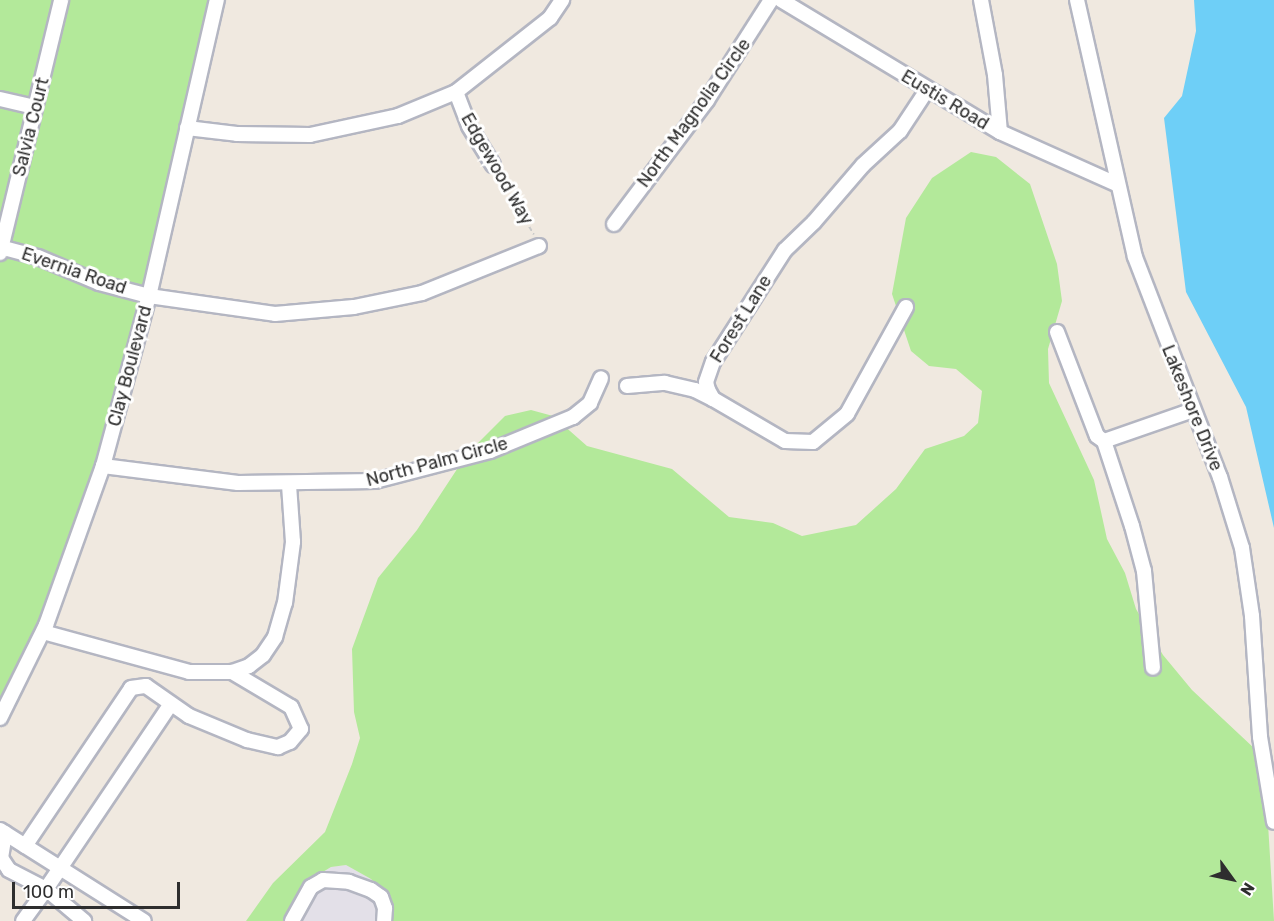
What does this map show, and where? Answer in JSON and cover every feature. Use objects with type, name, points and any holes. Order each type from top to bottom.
[{"type":"street","name":"Salvia Court","points":[[0,249],[62,0]]},
{"type":"street","name":"Clay Boulevard","points":[[0,718],[43,632],[103,466],[149,296],[217,0]]},
{"type":"street","points":[[187,128],[266,136],[319,134],[398,116],[456,92],[550,18],[562,0]]},
{"type":"street","name":"North Magnolia Circle","points":[[614,224],[707,100],[771,0]]},
{"type":"street","name":"Eustis Road","points":[[781,0],[1000,132],[1116,184]]},
{"type":"street","points":[[981,0],[995,75],[1000,132]]},
{"type":"street","name":"Lakeshore Drive","points":[[1077,0],[1116,184],[1135,257],[1220,477],[1244,557],[1260,736],[1274,822]]},
{"type":"street","name":"Forest Lane","points":[[713,399],[706,382],[714,362],[785,250],[863,165],[900,131],[927,90]]},
{"type":"street","name":"Edgewood Way","points":[[456,92],[469,126],[493,165]]},
{"type":"street","points":[[0,99],[35,107]]},
{"type":"street","points":[[149,296],[251,313],[354,307],[433,289],[539,246]]},
{"type":"street","name":"Evernia Road","points":[[0,249],[38,257],[99,283],[149,296]]},
{"type":"street","points":[[627,386],[664,383],[694,390],[785,441],[799,444],[818,440],[835,428],[864,390],[906,308]]},
{"type":"street","points":[[1057,332],[1097,436],[1104,441],[1144,571],[1153,668]]},
{"type":"street","name":"North Palm Circle","points":[[103,466],[189,479],[289,485],[375,481],[490,451],[573,417],[590,403],[601,378]]},
{"type":"street","points":[[1104,441],[1193,410]]},
{"type":"street","points":[[43,632],[189,672],[232,672],[263,655],[282,618],[291,572],[289,485]]},
{"type":"street","points":[[24,846],[126,692],[146,686],[189,716],[247,740],[278,747],[290,742],[301,729],[291,707],[232,672]]},
{"type":"street","points":[[23,921],[60,870],[171,704]]},
{"type":"street","points":[[3,832],[144,921]]},
{"type":"street","points":[[3,832],[2,858],[9,870],[46,889],[84,921]]},
{"type":"street","points":[[292,921],[311,887],[323,880],[349,882],[371,890],[385,908],[384,921]]},
{"type":"path","name":"Edgewood Way","points":[[493,165],[521,209],[539,246]]},
{"type":"shaded area","points":[[346,865],[371,879],[394,905],[392,921],[291,921],[313,878],[331,867]]},
{"type":"green space","points":[[0,0],[217,0],[129,365],[51,595],[0,707]]},
{"type":"green space","points":[[971,152],[996,157],[1030,184],[1057,264],[1062,301],[1048,349],[1049,383],[1094,480],[1107,539],[1125,573],[1136,609],[1163,655],[1192,690],[1255,749],[1268,824],[1274,921],[392,921],[394,905],[371,879],[346,865],[331,867],[313,878],[291,921],[246,921],[273,883],[325,832],[352,764],[360,738],[354,712],[352,649],[378,578],[417,530],[467,454],[505,416],[531,410],[553,416],[587,446],[672,469],[729,517],[773,523],[802,536],[856,525],[896,489],[925,449],[964,436],[978,423],[982,391],[956,369],[929,366],[911,351],[892,294],[906,218],[932,178]]},
{"type":"water","points":[[1194,0],[1274,0],[1274,528],[1246,407],[1186,292],[1164,118],[1182,96],[1196,31]]}]
